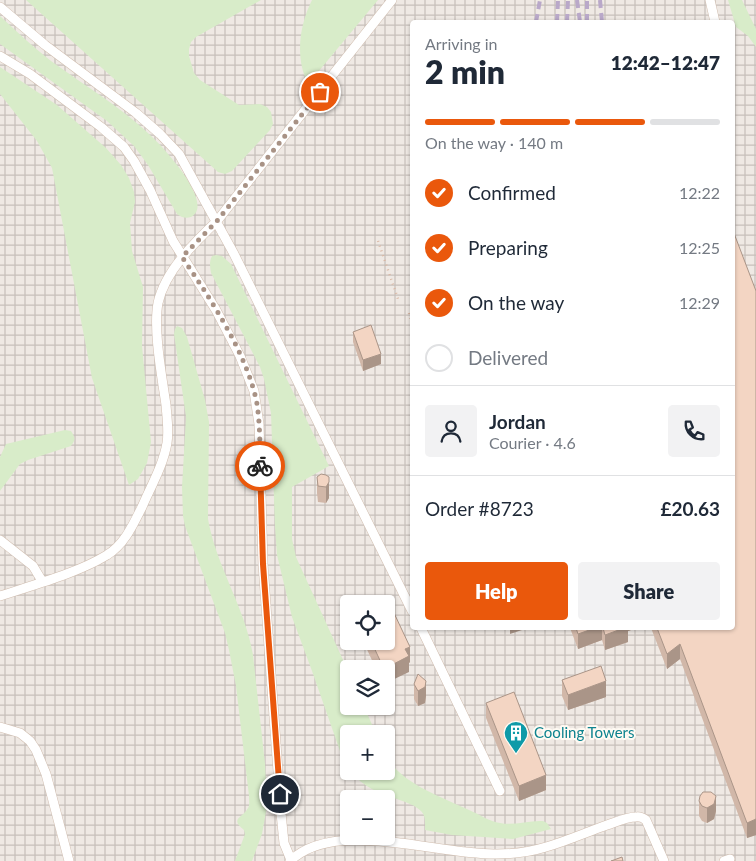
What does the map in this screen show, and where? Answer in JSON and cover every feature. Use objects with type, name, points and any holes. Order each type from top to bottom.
[{"type":"lane","points":[[0,596],[89,565],[116,549],[126,535],[161,465],[168,433],[156,315],[161,293],[182,257],[217,221],[392,0]]},
{"type":"lane","points":[[710,0],[715,20]]},
{"type":"lane","points":[[0,7],[46,45],[136,113],[165,139],[185,163],[217,221],[410,607]]},
{"type":"lane","points":[[0,56],[30,74],[124,147],[142,175],[182,257],[216,310],[248,374],[257,404],[260,439],[263,564],[281,813],[284,843],[290,861],[296,855],[311,847],[350,840],[379,841],[470,853],[522,853],[546,847],[638,816],[646,820],[664,861]]},
{"type":"lane","points":[[0,540],[34,566],[42,581]]},
{"type":"lane","points":[[422,630],[500,791]]},
{"type":"lane","points":[[0,727],[20,733],[36,750],[46,774],[69,861]]},
{"type":"path","points":[[378,241],[398,299]]},
{"type":"path","points":[[408,312],[410,318]]},
{"type":"shaded area","points":[[0,0],[756,0],[756,861],[0,861]]},
{"type":"green space","points":[[26,0],[261,0],[196,37],[191,42],[189,56],[194,73],[200,80],[239,105],[260,104],[267,107],[271,112],[273,124],[270,130],[232,171],[225,174],[218,172]]},
{"type":"green space","points":[[312,0],[378,0],[308,84],[301,64],[300,42],[304,20]]},
{"type":"green space","points":[[728,0],[742,0],[756,29],[756,47],[748,36],[736,27]]},
{"type":"green space","points":[[0,16],[51,61],[134,120],[152,137],[169,155],[190,183],[197,199],[196,213],[187,218],[177,214],[148,165],[134,146],[107,121],[0,44]]},
{"type":"green space","points":[[0,67],[57,105],[106,148],[121,165],[129,178],[134,192],[135,202],[130,223],[132,251],[143,287],[142,346],[151,442],[147,463],[138,479],[129,485],[92,378],[52,168],[37,141],[0,94]]},
{"type":"green space","points":[[212,256],[222,256],[231,264],[329,466],[292,487],[292,539],[296,557],[343,660],[340,660],[340,715],[368,715],[372,725],[340,725],[340,751],[292,617],[277,555],[271,413],[264,379],[260,367],[211,273],[210,260]]},
{"type":"green space","points":[[177,326],[182,328],[187,337],[205,400],[209,422],[208,519],[217,553],[244,620],[253,655],[265,764],[267,806],[262,834],[252,861],[235,861],[245,834],[237,820],[248,808],[249,801],[236,686],[229,650],[225,633],[183,516],[182,487],[186,417],[174,334]]},
{"type":"green space","points":[[65,430],[71,431],[74,437],[74,442],[71,446],[20,464],[0,491],[0,457],[6,444]]},
{"type":"green space","points":[[395,768],[422,788],[488,820],[505,824],[543,821],[551,829],[513,839],[452,835],[425,830],[423,813],[410,804],[395,798],[395,790],[374,790],[359,780],[395,780]]},
{"type":"building","points":[[735,236],[756,291],[756,819],[747,823],[680,644],[667,654],[658,630],[735,630]]},
{"type":"building","points":[[371,325],[381,354],[363,360],[353,332]]},
{"type":"building","points":[[321,474],[329,477],[326,487],[318,486],[317,477]]},
{"type":"building","points":[[395,615],[410,647],[405,649],[409,656],[395,663],[395,660],[380,660],[375,650],[395,650]]},
{"type":"building","points":[[577,630],[589,630],[578,634]]},
{"type":"building","points":[[604,630],[619,630],[605,635]]},
{"type":"building","points":[[601,666],[606,681],[568,695],[562,680]]},
{"type":"building","points":[[418,674],[426,681],[425,687],[418,691],[414,684]]},
{"type":"building","name":"Cooling Towers","points":[[514,692],[546,775],[519,786],[486,703]]},
{"type":"building","points":[[703,792],[711,792],[716,796],[714,804],[707,808],[702,806],[699,801]]},
{"type":"building","points":[[622,857],[623,861],[611,861]]},
{"type":"railway","points":[[536,20],[540,0]]},
{"type":"railway","points":[[557,20],[558,0]]},
{"type":"railway","points":[[567,20],[568,0]]},
{"type":"railway","points":[[577,0],[580,20]]},
{"type":"railway","points":[[587,0],[587,20]]},
{"type":"railway","points":[[600,0],[602,20]]},
{"type":"way so far","points":[[260,466],[257,404],[248,374],[216,310],[182,257],[217,221],[320,92]]},
{"type":"place","name":"Cooling Towers","points":[[516,754]]},
{"type":"route","points":[[260,466],[263,564],[280,794]]}]
